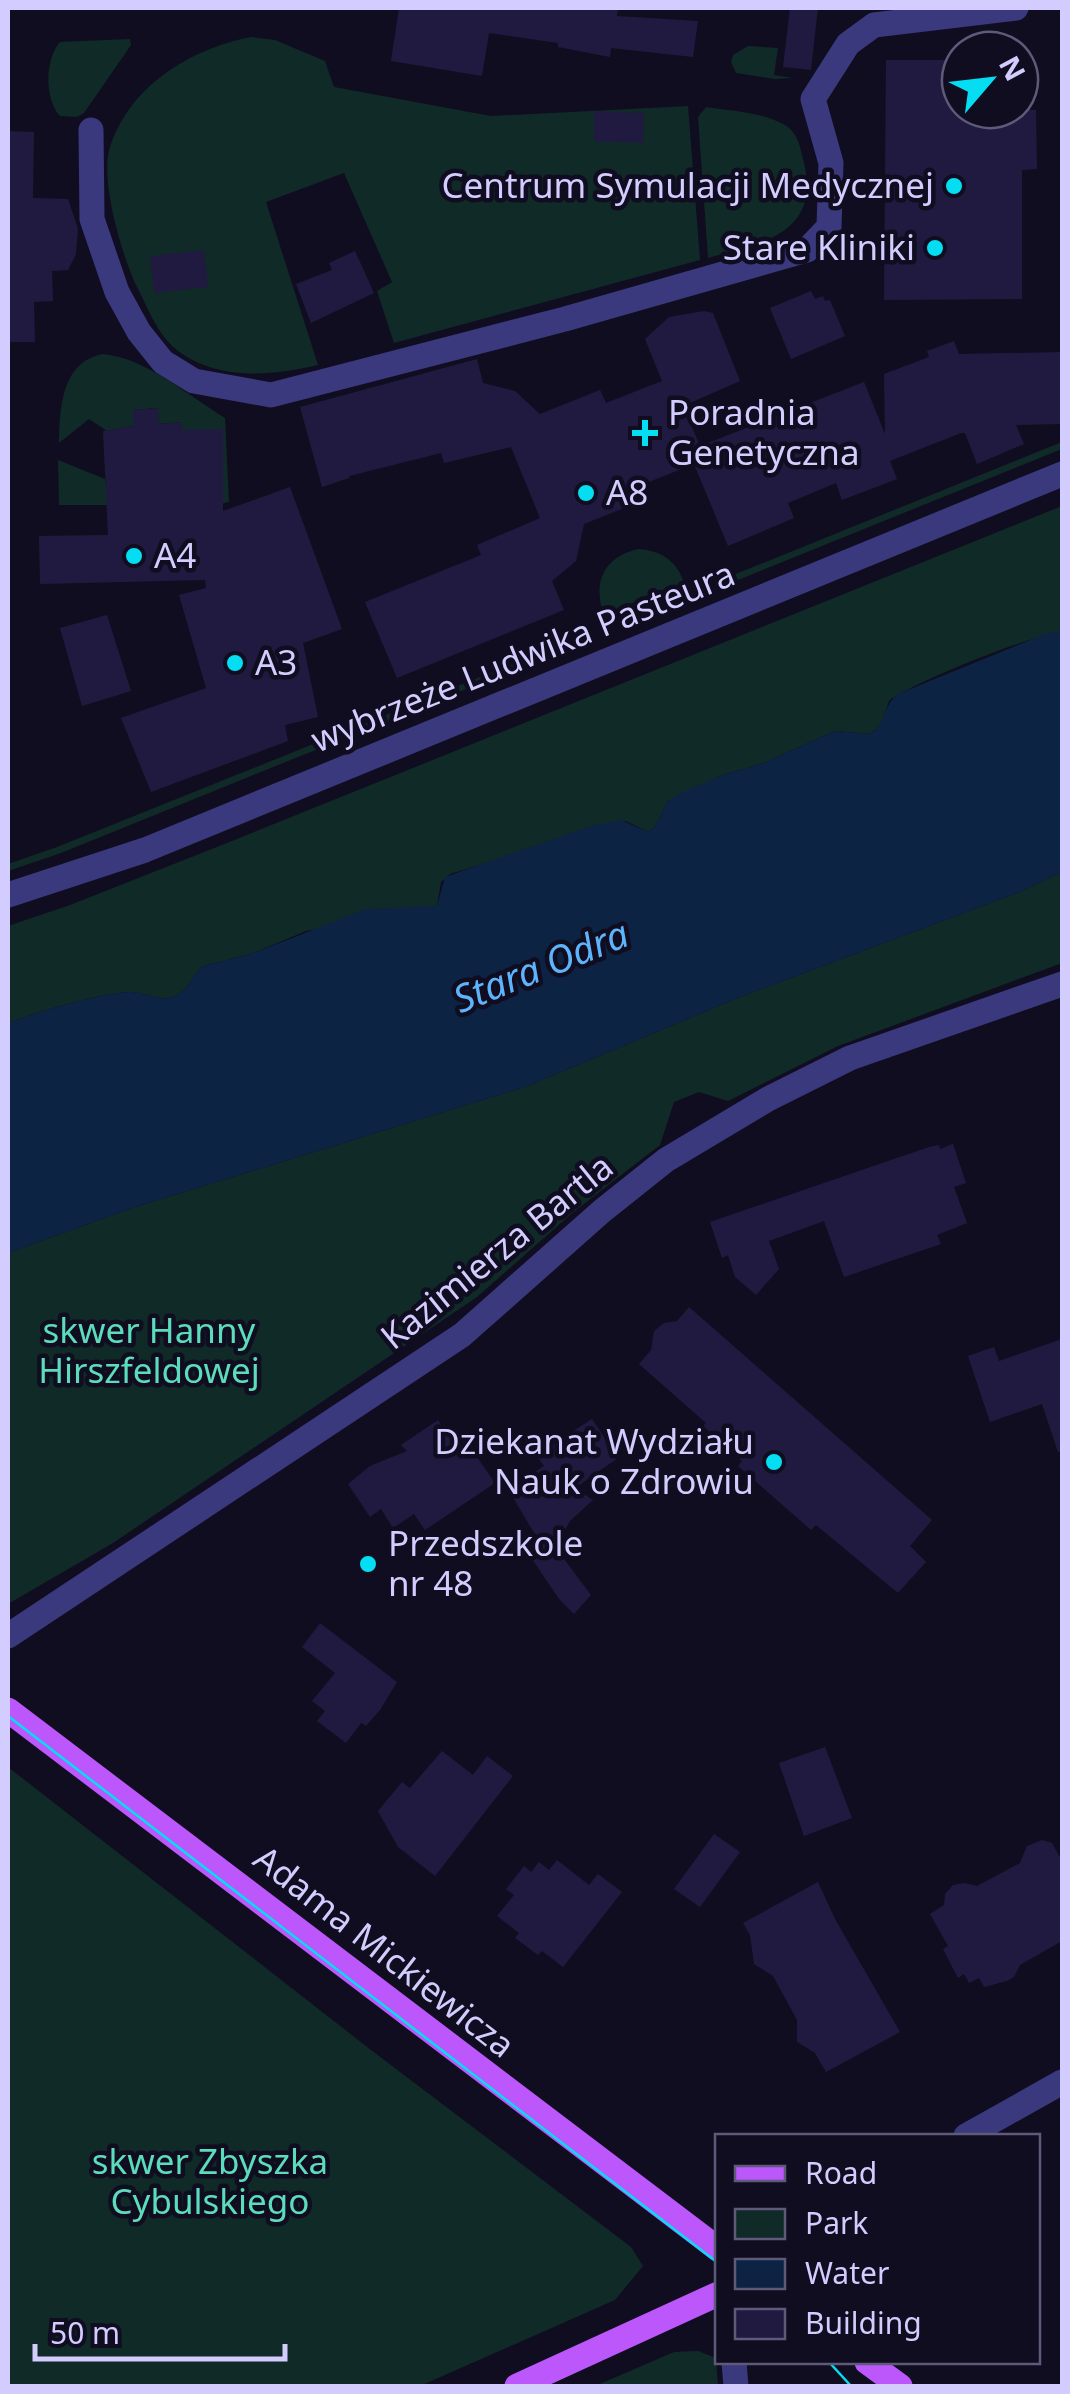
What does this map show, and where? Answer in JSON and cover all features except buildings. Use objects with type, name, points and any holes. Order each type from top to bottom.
[{"type":"main road","name":"Adama Mickiewicza","points":[[8,1710],[715,2247]]},
{"type":"main road","points":[[518,2386],[715,2295]]},
{"type":"main road","points":[[871,2364],[900,2386]]},
{"type":"street","points":[[91,130],[92,219],[117,292],[138,332],[163,362],[194,381],[271,395],[565,319],[806,250],[829,226],[831,163],[814,99],[848,44],[874,25],[1016,8]]},
{"type":"street","name":"wybrzeże Ludwika Pasteura","points":[[8,895],[146,850],[1062,474]]},
{"type":"street","name":"Kazimierza Bartla","points":[[8,1636],[462,1335],[596,1216],[666,1160],[768,1099],[850,1058],[1062,984]]},
{"type":"street","points":[[970,2134],[1062,2082]]},
{"type":"green space","points":[[251,37],[275,40],[325,61],[334,87],[491,116],[688,106],[700,260],[394,343],[377,291],[392,282],[344,173],[266,202],[318,365],[282,372],[245,373],[193,360],[164,337],[130,272],[110,200],[109,151],[130,108],[164,74],[206,51]]},
{"type":"green space","points":[[130,39],[131,45],[84,113],[77,117],[60,116],[51,100],[48,79],[51,58],[60,42]]},
{"type":"green space","points":[[748,46],[778,48],[774,75],[793,78],[736,73],[731,62],[733,55]]},
{"type":"green space","points":[[706,107],[756,114],[788,128],[800,146],[807,187],[795,221],[782,232],[708,258],[698,117]]},
{"type":"green space","points":[[103,354],[151,370],[225,418],[229,502],[59,505],[58,460],[105,479],[106,486],[223,430],[182,430],[181,422],[159,424],[157,408],[134,410],[133,426],[107,431],[89,419],[59,443],[62,402],[71,376],[89,359]]},
{"type":"green space","points":[[1062,442],[1062,449],[718,588],[716,582]]},
{"type":"green space","points":[[1062,506],[1062,633],[1002,649],[902,693],[889,701],[881,725],[870,734],[835,731],[764,763],[723,775],[668,801],[655,827],[648,832],[626,821],[450,874],[441,882],[437,906],[306,931],[254,953],[204,966],[173,997],[134,992],[114,994],[8,1023],[8,926],[232,841]]},
{"type":"green space","points":[[639,549],[667,558],[684,582],[604,615],[599,592],[604,573],[617,558]]},
{"type":"green space","points":[[585,635],[587,640],[8,871],[8,864]]},
{"type":"green space","name":"skwer Hanny Hirszfeldowej","points":[[1062,872],[1062,963],[838,1046],[728,1101],[699,1092],[674,1102],[660,1145],[571,1214],[477,1297],[113,1543],[8,1604],[8,1253],[132,1208],[525,1087],[735,999],[1017,893]]},
{"type":"green space","name":"skwer Zbyszka Cybulskiego","points":[[8,1767],[631,2247],[643,2266],[615,2300],[420,2386],[8,2386]]},
{"type":"green space","points":[[698,2351],[715,2358],[718,2386],[595,2386],[674,2352]]},
{"type":"water","name":"Stara Odra","points":[[1050,632],[1062,633],[1062,872],[1017,893],[735,999],[525,1087],[132,1208],[8,1253],[8,1023],[114,994],[134,992],[173,997],[204,966],[254,953],[366,909],[437,906],[445,877],[591,826],[621,820],[648,832],[655,827],[668,801],[685,791],[764,763],[835,731],[870,734],[898,694]]},
{"type":"tram line","points":[[8,1716],[715,2261]]},
{"type":"tram line","points":[[831,2364],[851,2386]]},
{"type":"place","name":"Centrum Symulacji Medycznej","points":[[954,186]]},
{"type":"place","name":"Stare Kliniki","points":[[935,248]]},
{"type":"place","name":"Poradnia Genetyczna","points":[[645,433]]},
{"type":"place","name":"A8","points":[[586,493]]},
{"type":"place","name":"A4","points":[[134,556]]},
{"type":"place","name":"A3","points":[[235,663]]},
{"type":"place","name":"Dziekanat Wydziału Nauk o Zdrowiu","points":[[774,1462]]},
{"type":"place","name":"Przedszkole nr 48","points":[[368,1564]]}]
